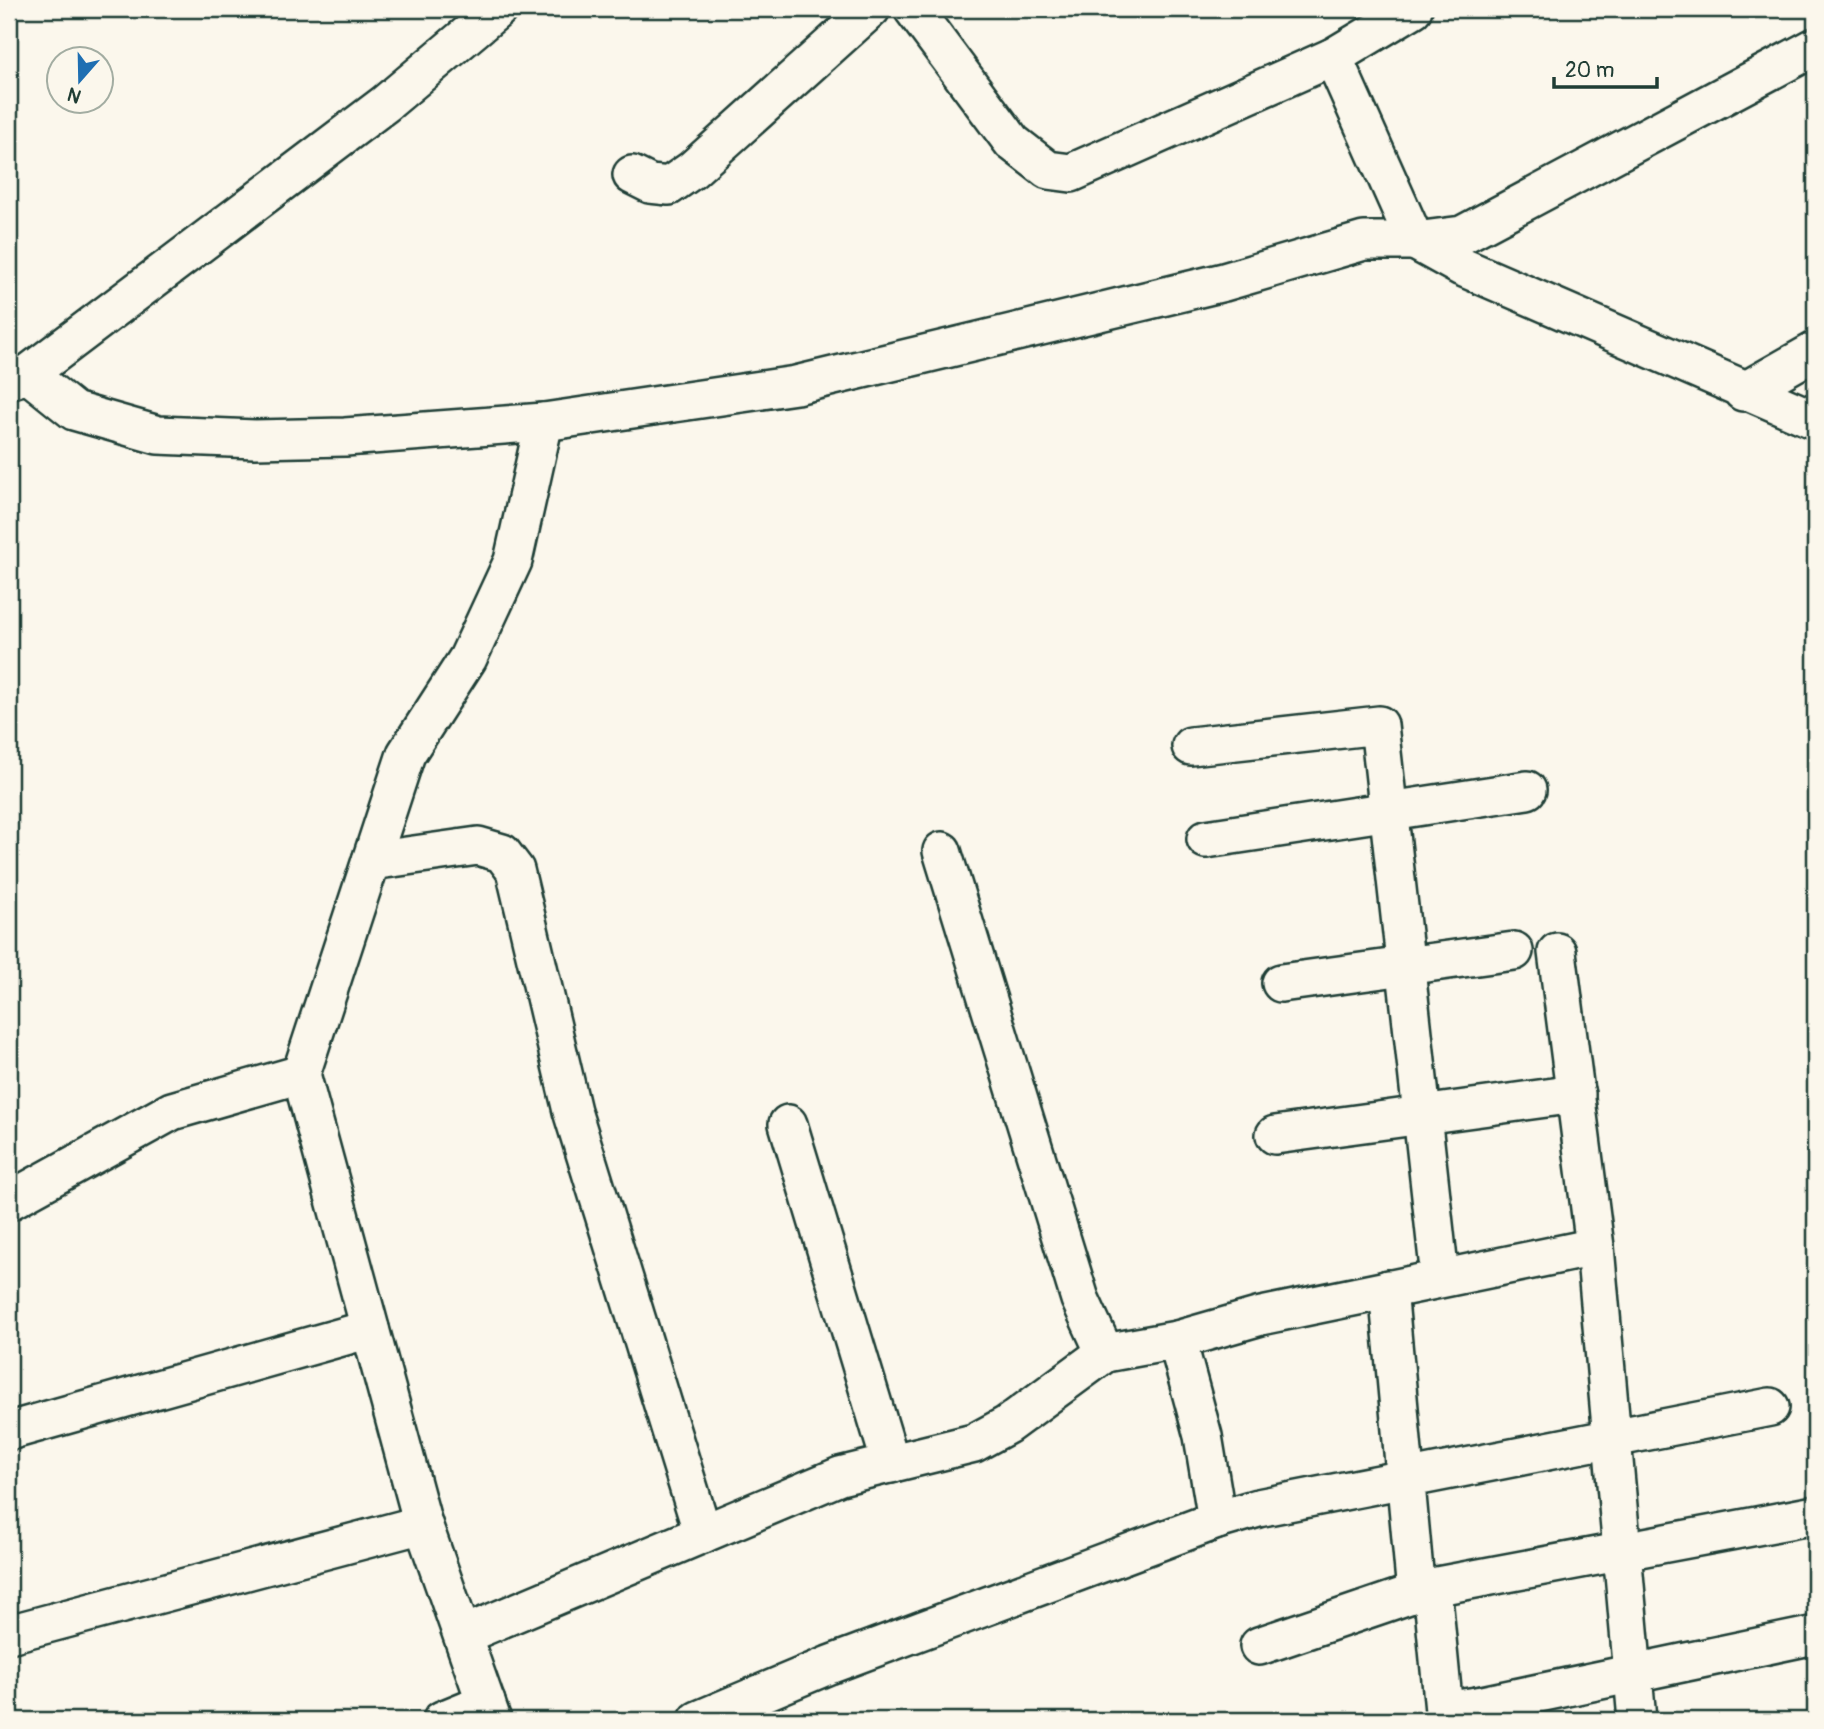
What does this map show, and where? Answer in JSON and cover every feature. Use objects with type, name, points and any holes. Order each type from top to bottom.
[{"type":"street","points":[[498,9],[385,104],[18,377],[74,411],[158,435],[255,439],[345,437],[544,422],[796,385],[1224,282],[1364,241],[1415,241],[1462,235],[1815,47]]},
{"type":"street","points":[[632,175],[650,184],[669,186],[692,170],[871,9]]},
{"type":"street","points":[[913,9],[1012,142],[1048,170],[1071,173],[1333,57],[1413,9]]},
{"type":"street","points":[[1333,57],[1415,241],[1462,267],[1815,420]]},
{"type":"street","points":[[1743,391],[1815,351]]},
{"type":"street","points":[[442,1720],[489,1711],[423,1524],[301,1074],[406,754],[468,658],[513,561],[544,422]]},
{"type":"street","points":[[1191,746],[1380,725],[1440,1278]]},
{"type":"street","points":[[1206,839],[1527,790]]},
{"type":"street","points":[[370,861],[478,846],[502,853],[515,870],[572,1111],[703,1534]]},
{"type":"street","points":[[942,851],[1080,1299],[1105,1353]]},
{"type":"street","points":[[1280,983],[1514,951]]},
{"type":"street","points":[[1557,952],[1595,1247],[1637,1720]]},
{"type":"street","points":[[9,1201],[172,1111],[301,1074]]},
{"type":"street","points":[[1275,1135],[1576,1094]]},
{"type":"street","points":[[788,1125],[891,1464]]},
{"type":"street","points":[[463,1635],[840,1476],[974,1443],[1007,1425],[1105,1353],[1177,1340],[1261,1316],[1595,1247]]},
{"type":"street","points":[[1388,1289],[1405,1479],[1444,1711],[1478,1713],[1633,1673],[1815,1635]]},
{"type":"street","points":[[9,1431],[370,1329]]},
{"type":"street","points":[[1177,1340],[1203,1436],[1217,1520]]},
{"type":"street","points":[[698,1720],[829,1665],[1217,1520],[1258,1508],[1770,1407]]},
{"type":"street","points":[[1259,1646],[1424,1590],[1815,1515]]},
{"type":"street","points":[[9,1634],[423,1524]]}]
